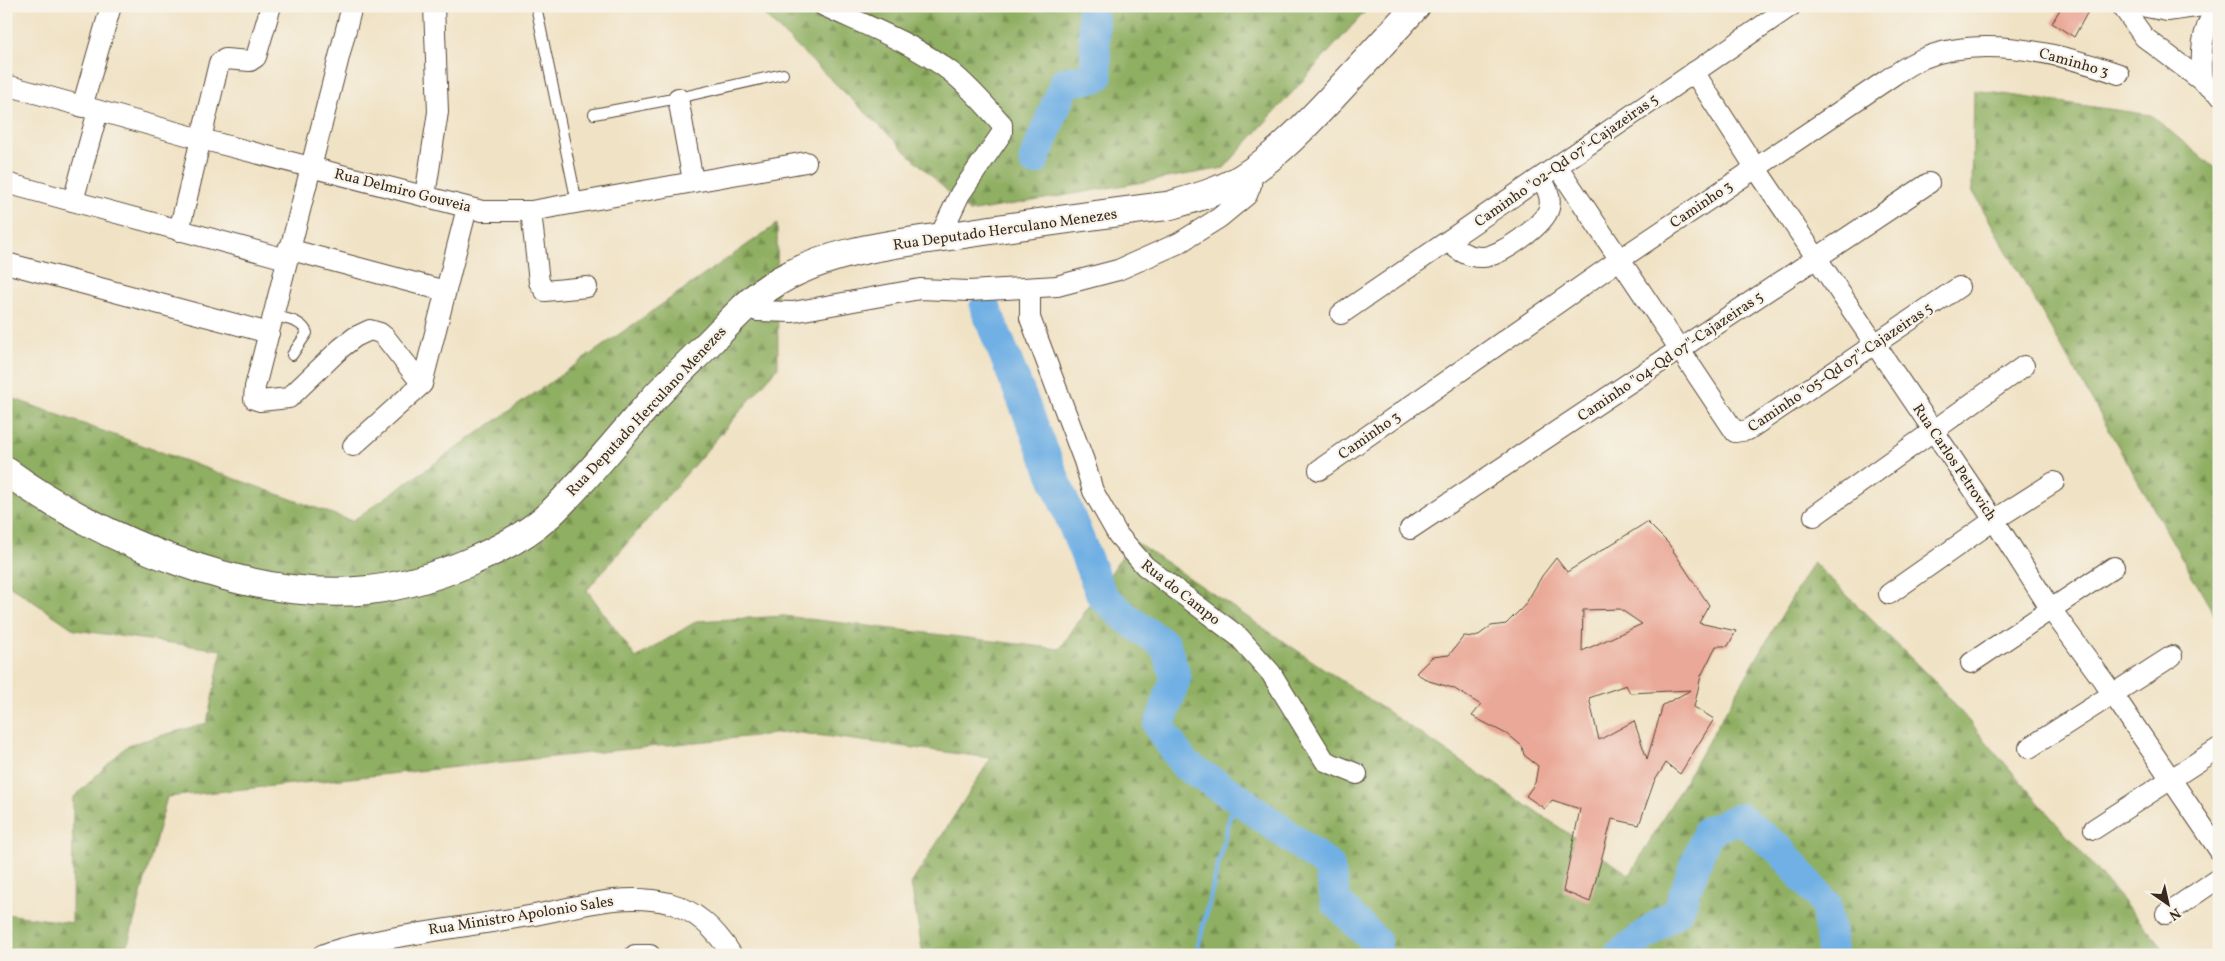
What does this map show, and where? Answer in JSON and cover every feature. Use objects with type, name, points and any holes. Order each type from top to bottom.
[{"type":"main road","name":"Rua Deputado Herculano Menezes","points":[[7,471],[45,497],[123,540],[163,557],[241,578],[275,586],[339,592],[368,590],[431,578],[491,553],[533,528],[569,495],[656,396],[747,305],[768,288],[816,263],[860,251],[1166,206],[1198,198],[1225,187],[1252,171],[1276,152],[1317,113],[1416,6]]},
{"type":"street","points":[[72,201],[111,6]]},
{"type":"street","points":[[179,230],[219,63],[225,59],[250,61],[256,57],[272,6]]},
{"type":"street","points":[[352,6],[287,254],[253,394],[255,400],[260,401],[289,398],[341,348],[363,332],[370,330],[380,333],[385,337],[422,384]]},
{"type":"street","points":[[425,196],[438,112],[434,6]]},
{"type":"street","points":[[824,6],[880,32],[937,62],[980,98],[1002,124],[1002,133],[960,194],[939,238]]},
{"type":"street","name":"Caminho \"02-Qd 07\"-Cajazeiras 5","points":[[1341,314],[1791,6]]},
{"type":"street","points":[[2122,6],[2144,37],[2219,94]]},
{"type":"street","points":[[2141,6],[2167,11],[2203,6]]},
{"type":"street","points":[[2203,81],[2201,42],[2204,30],[2217,6]]},
{"type":"street","name":"Caminho 3","points":[[1319,470],[1619,260],[1755,167],[1910,65],[1946,51],[1975,48],[2037,50],[2079,60],[2118,74]]},
{"type":"street","name":"Rua Carlos Petrovich","points":[[1694,72],[1755,167],[1994,520],[2050,608],[2113,694],[2219,850]]},
{"type":"street","name":"Rua Delmiro Gouveia","points":[[6,85],[201,139],[482,211],[531,211],[806,162]]},
{"type":"street","points":[[678,98],[693,181]]},
{"type":"street","points":[[1558,167],[1679,349]]},
{"type":"street","points":[[747,305],[757,310],[793,312],[920,288],[969,291],[1057,286],[1118,270],[1179,243],[1219,218],[1247,195],[1251,186],[1252,171]]},
{"type":"street","points":[[1448,241],[1471,257],[1490,256],[1500,252],[1537,226],[1545,217],[1549,208],[1550,198],[1541,178]]},
{"type":"street","points":[[6,183],[179,230],[445,291]]},
{"type":"street","name":"Caminho \"04-Qd 07\"-Cajazeiras 5","points":[[1410,529],[1929,183]]},
{"type":"street","points":[[353,446],[422,384],[466,208]]},
{"type":"street","points":[[531,211],[539,282],[543,288],[546,291],[587,287]]},
{"type":"street","points":[[6,262],[273,315]]},
{"type":"street","name":"Caminho \"05-Qd 07\"-Cajazeiras 5","points":[[1679,349],[1735,432],[1748,430],[1959,287]]},
{"type":"street","name":"Rua do Campo","points":[[1030,289],[1030,318],[1084,461],[1092,490],[1114,529],[1145,566],[1246,644],[1271,673],[1325,761],[1356,774]]},
{"type":"street","points":[[1814,516],[2024,366]]},
{"type":"street","points":[[1889,594],[1994,520],[2054,482]]},
{"type":"street","points":[[1971,663],[2050,608],[2114,567]]},
{"type":"street","points":[[2029,748],[2172,656]]},
{"type":"street","points":[[2094,829],[2219,748]]},
{"type":"street","points":[[2166,914],[2219,878]]},
{"type":"street","name":"Rua Ministro Apolonio Sales","points":[[322,955],[428,930],[524,917],[607,900],[625,899],[669,903],[684,908],[710,925],[732,955]]},
{"type":"street","points":[[635,955],[650,955]]},
{"type":"lane","points":[[536,6],[577,203]]},
{"type":"lane","points":[[594,114],[678,98],[783,74]]},
{"type":"lane","points":[[273,315],[299,323],[305,328],[307,333],[292,355]]},
{"type":"green space","points":[[736,6],[1370,6],[1224,168],[969,212],[762,13]]},
{"type":"green space","points":[[1974,90],[2151,115],[2219,172],[2219,623],[1972,190]]},
{"type":"green space","points":[[777,224],[778,367],[587,590],[636,658],[697,621],[784,616],[1060,649],[1133,540],[1630,875],[1813,562],[1937,684],[2169,955],[923,955],[911,884],[991,758],[793,732],[167,797],[125,955],[6,955],[6,914],[72,923],[73,798],[128,745],[207,723],[222,650],[75,630],[6,583],[6,396],[352,521]]},
{"type":"building","points":[[2062,6],[2091,6],[2074,37],[2052,23]]},
{"type":"building","points":[[1647,522],[1668,543],[1709,605],[1699,623],[1736,631],[1728,646],[1716,646],[1701,676],[1694,707],[1714,719],[1680,774],[1666,763],[1654,782],[1639,825],[1612,819],[1590,902],[1563,891],[1580,809],[1552,800],[1545,809],[1526,796],[1535,783],[1538,766],[1524,755],[1522,746],[1510,736],[1472,716],[1481,705],[1453,688],[1429,681],[1416,673],[1432,657],[1449,655],[1464,636],[1476,637],[1491,626],[1506,624],[1525,605],[1542,576],[1556,558],[1567,572]],"holes":[[[1620,609],[1642,624],[1582,651],[1583,610]],[[1626,685],[1630,693],[1691,690],[1663,705],[1647,759],[1634,721],[1599,740],[1589,698]]]},
{"type":"waterway","points":[[1034,160],[1065,82],[1097,77],[1092,6]]},
{"type":"waterway","points":[[985,307],[1102,596],[1130,621],[1165,645],[1176,677],[1159,727],[1185,765],[1235,796],[1329,866],[1336,902],[1376,942],[1377,955]]},
{"type":"waterway","points":[[1196,955],[1235,796]]},
{"type":"waterway","points":[[1619,955],[1678,910],[1708,831],[1740,818],[1781,851],[1826,904],[1833,955]]}]
